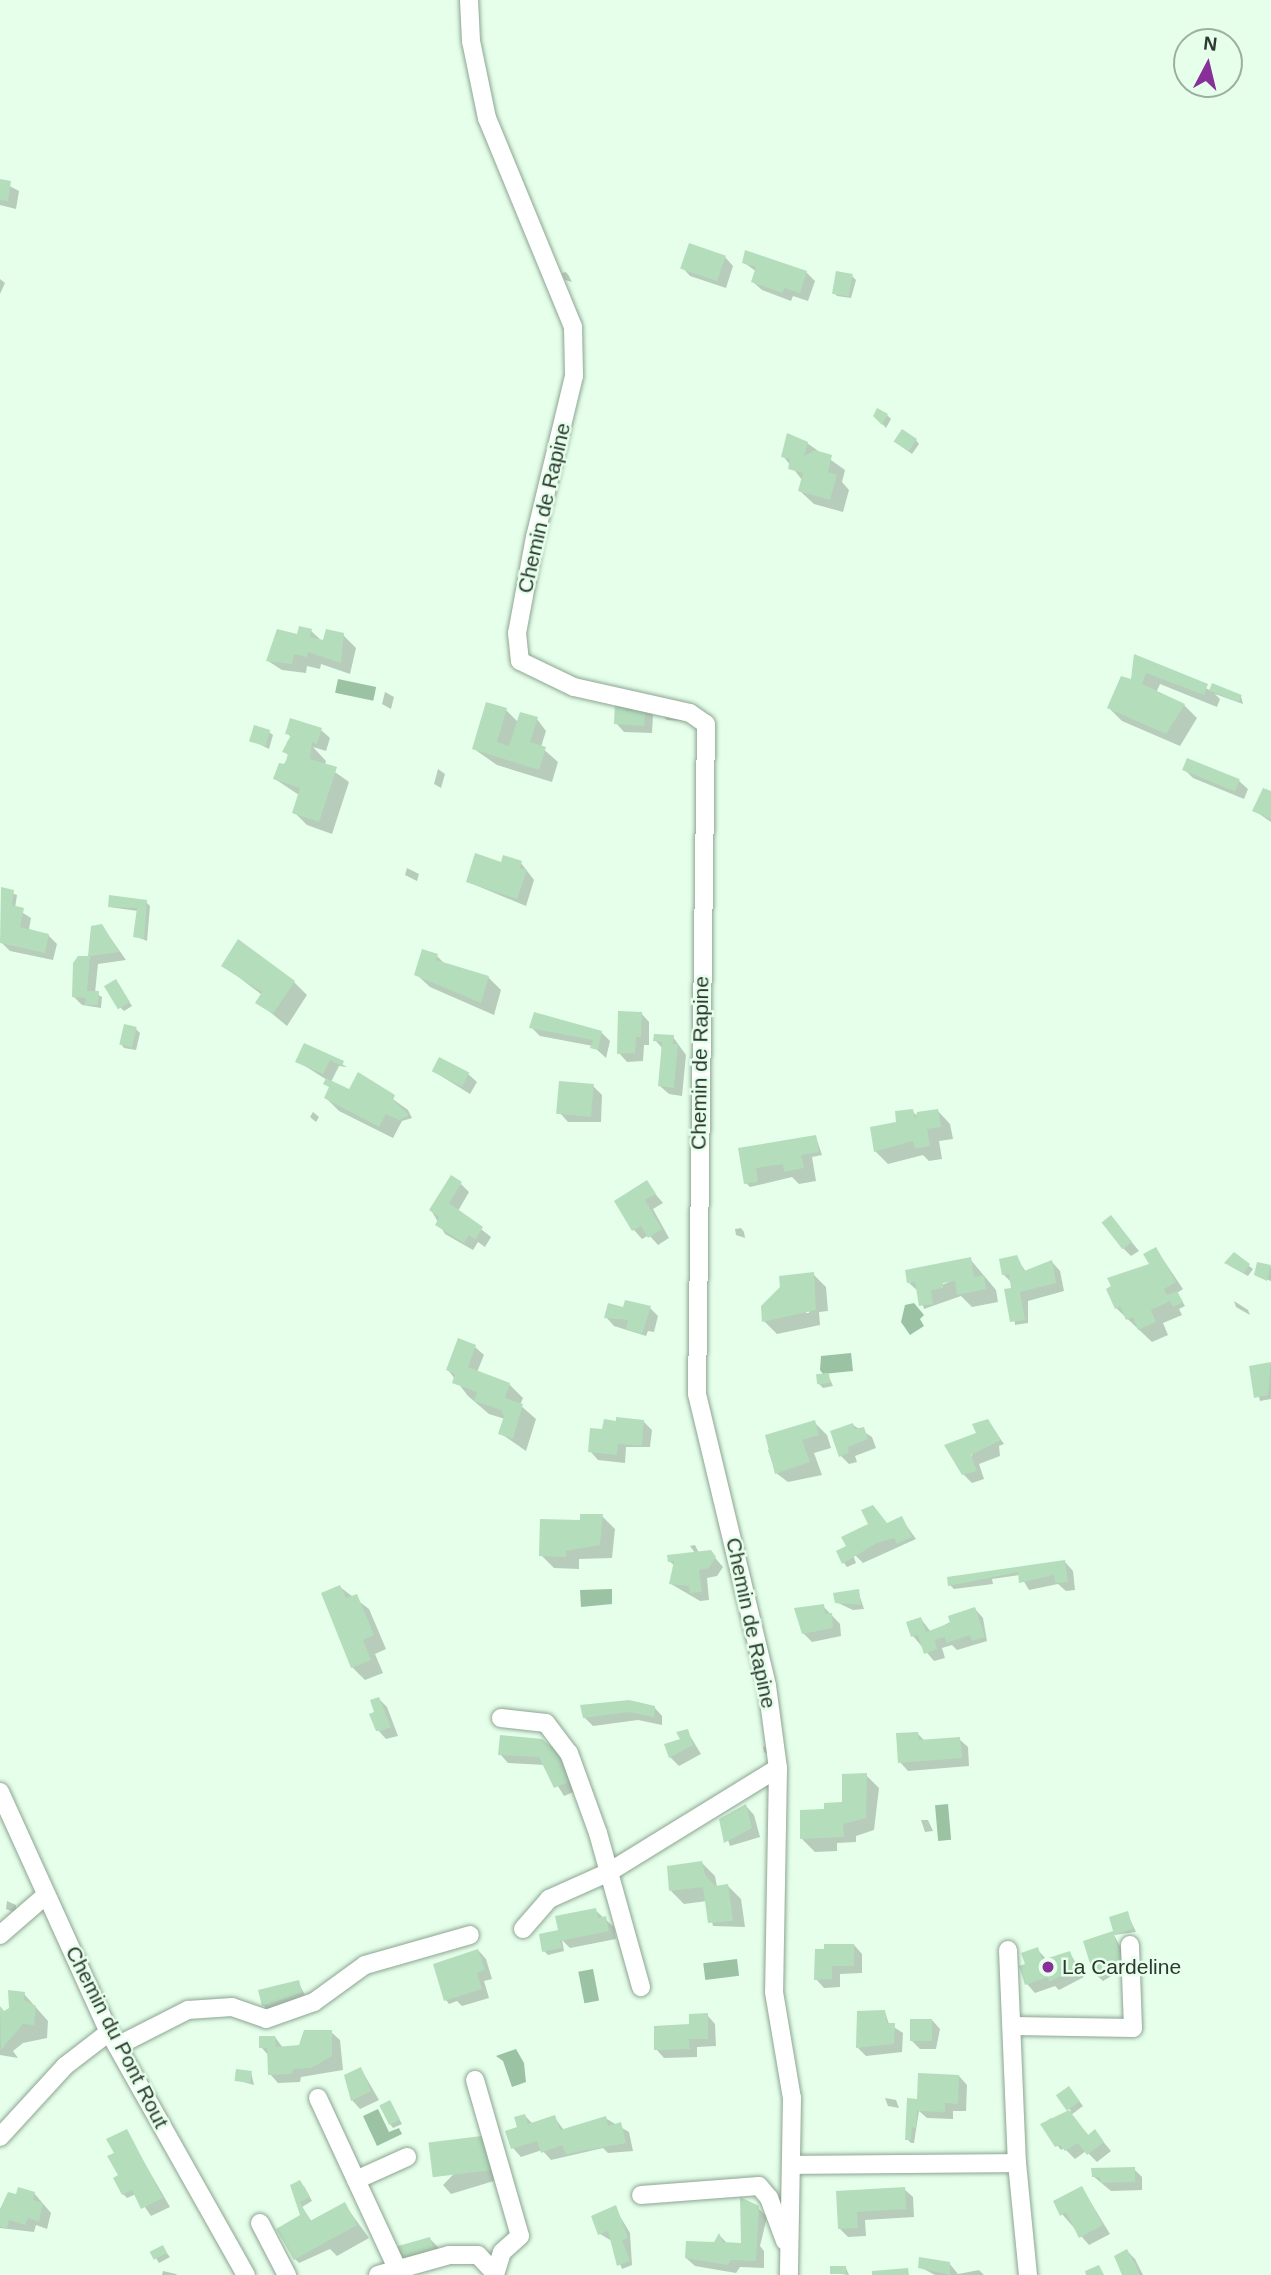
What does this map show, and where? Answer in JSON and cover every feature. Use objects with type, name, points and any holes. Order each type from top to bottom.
[{"type":"street","name":"Chemin de Rapine","points":[[469,0],[471,41],[486,118],[573,327],[574,376],[535,537],[517,633],[520,661],[573,687],[690,713],[706,724],[697,1394],[767,1686],[778,1768],[774,1992],[792,2098],[789,2275]]},
{"type":"street","points":[[501,1718],[546,1723],[569,1753],[609,1872],[641,1987]]},
{"type":"street","points":[[523,1929],[549,1899],[609,1872],[778,1768]]},
{"type":"street","name":"Chemin du Pont Rout","points":[[0,1793],[113,2039],[246,2275]]},
{"type":"street","points":[[0,1935],[46,1895]]},
{"type":"street","points":[[0,2137],[65,2066],[113,2039],[188,2010],[232,2007],[266,2019],[314,2003],[365,1965],[470,1935]]},
{"type":"street","points":[[1013,2026],[1133,2028],[1130,1945]]},
{"type":"street","points":[[1008,1950],[1017,2163],[1027,2229],[1028,2275]]},
{"type":"street","points":[[378,2275],[449,2255],[478,2255],[494,2274],[502,2252],[520,2236],[475,2080]]},
{"type":"street","points":[[318,2098],[398,2270]]},
{"type":"street","points":[[356,2180],[407,2157]]},
{"type":"street","points":[[791,2165],[1017,2163]]},
{"type":"street","points":[[641,2195],[759,2186],[769,2198],[789,2254]]},
{"type":"street","points":[[260,2223],[287,2275]]},
{"type":"shaded area","points":[[338,679],[376,687],[373,701],[335,693]]},
{"type":"shaded area","points":[[914,1303],[924,1315],[920,1319],[924,1326],[910,1335],[901,1322],[905,1305]]},
{"type":"shaded area","points":[[851,1353],[853,1371],[823,1374],[820,1370],[821,1356]]},
{"type":"shaded area","points":[[612,1589],[612,1604],[581,1607],[580,1590]]},
{"type":"shaded area","points":[[948,1804],[951,1840],[938,1841],[935,1805]]},
{"type":"shaded area","points":[[737,1959],[739,1976],[705,1980],[703,1963]]},
{"type":"shaded area","points":[[593,1969],[599,2000],[584,2003],[578,1972]]},
{"type":"shaded area","points":[[516,2049],[524,2063],[526,2082],[512,2087],[503,2061],[496,2056]]},
{"type":"shaded area","points":[[378,2109],[389,2132],[399,2128],[402,2134],[377,2146],[363,2116]]},
{"type":"building","points":[[0,179],[11,181],[8,201],[0,200]]},
{"type":"building","points":[[689,243],[726,256],[717,281],[680,269]]},
{"type":"building","points":[[745,250],[807,271],[800,293],[784,288],[783,293],[751,282],[756,267],[742,263]]},
{"type":"building","points":[[836,271],[853,274],[849,297],[832,294]]},
{"type":"building","points":[[877,408],[888,414],[882,425],[873,416]]},
{"type":"building","points":[[902,429],[917,439],[909,452],[894,441]]},
{"type":"building","points":[[787,433],[808,442],[804,456],[815,450],[832,455],[828,472],[837,475],[830,500],[798,491],[803,473],[788,469],[790,459],[781,457]]},
{"type":"building","points":[[299,626],[312,629],[310,637],[323,640],[326,629],[344,633],[341,663],[308,652],[307,657],[294,654],[292,664],[266,661],[277,629],[297,634]]},
{"type":"building","points":[[1134,654],[1208,684],[1204,695],[1146,673],[1142,684],[1185,704],[1166,734],[1107,708],[1121,676],[1131,679]]},
{"type":"building","points":[[1212,683],[1242,695],[1239,702],[1209,690]]},
{"type":"building","points":[[615,701],[627,702],[626,711],[635,711],[636,704],[646,705],[644,726],[614,724]]},
{"type":"building","points":[[486,702],[507,708],[497,742],[509,746],[520,712],[538,717],[530,742],[546,747],[539,770],[472,749]]},
{"type":"building","points":[[290,718],[322,728],[317,744],[312,742],[310,759],[337,767],[319,822],[292,813],[300,788],[273,779],[279,763],[285,764],[288,754],[282,752],[291,735],[285,734]]},
{"type":"building","points":[[254,725],[270,730],[265,746],[249,741]]},
{"type":"building","points":[[1187,758],[1240,779],[1235,791],[1182,770]]},
{"type":"building","points":[[1263,788],[1271,791],[1271,819],[1252,811]]},
{"type":"building","points":[[475,853],[501,862],[503,855],[522,861],[520,868],[527,870],[517,899],[466,882]]},
{"type":"building","points":[[1,887],[14,890],[12,905],[24,908],[20,927],[49,934],[45,953],[0,943]]},
{"type":"building","points":[[109,895],[147,900],[144,939],[133,937],[137,908],[108,907]]},
{"type":"building","points":[[102,924],[119,952],[90,956],[87,991],[99,991],[98,1005],[85,1005],[86,998],[72,997],[73,963],[78,956],[88,956],[91,926]]},
{"type":"building","points":[[238,939],[295,981],[273,1014],[255,1003],[262,992],[221,966]]},
{"type":"building","points":[[422,949],[438,954],[436,960],[489,976],[481,1003],[414,975]]},
{"type":"building","points":[[116,979],[130,1002],[118,1009],[104,986]]},
{"type":"building","points":[[618,1011],[642,1012],[641,1037],[636,1037],[635,1053],[617,1054]]},
{"type":"building","points":[[534,1012],[602,1031],[598,1050],[590,1048],[593,1040],[529,1028]]},
{"type":"building","points":[[124,1024],[137,1027],[132,1047],[119,1044]]},
{"type":"building","points":[[654,1034],[674,1035],[673,1044],[678,1044],[674,1088],[658,1086],[662,1042],[653,1041]]},
{"type":"building","points":[[304,1043],[344,1061],[342,1066],[330,1060],[323,1074],[295,1062]]},
{"type":"building","points":[[439,1057],[469,1072],[462,1087],[432,1071]]},
{"type":"building","points":[[358,1072],[395,1095],[393,1100],[409,1115],[399,1120],[386,1114],[379,1127],[324,1098],[329,1087],[323,1084],[326,1078],[349,1089]]},
{"type":"building","points":[[559,1081],[594,1084],[591,1117],[556,1114]]},
{"type":"building","points":[[913,1109],[915,1120],[917,1112],[938,1109],[941,1127],[927,1129],[930,1146],[915,1149],[913,1141],[874,1152],[870,1127],[896,1122],[895,1111]]},
{"type":"building","points":[[816,1135],[819,1152],[801,1155],[804,1168],[784,1172],[783,1164],[756,1168],[758,1182],[744,1184],[738,1148]]},
{"type":"building","points":[[451,1175],[462,1182],[449,1203],[483,1227],[475,1240],[469,1235],[464,1243],[435,1225],[439,1217],[429,1210]]},
{"type":"building","points":[[647,1180],[656,1194],[645,1200],[662,1229],[648,1238],[641,1226],[632,1231],[614,1201]]},
{"type":"building","points":[[1111,1215],[1132,1242],[1122,1249],[1102,1222]]},
{"type":"building","points":[[1156,1247],[1176,1282],[1164,1289],[1167,1295],[1177,1291],[1183,1302],[1173,1307],[1170,1301],[1151,1310],[1156,1322],[1138,1330],[1133,1317],[1126,1320],[1120,1306],[1115,1309],[1106,1289],[1111,1286],[1107,1278],[1149,1264],[1143,1254]]},
{"type":"building","points":[[1234,1252],[1250,1264],[1244,1273],[1224,1263]]},
{"type":"building","points":[[1017,1255],[1024,1271],[1052,1260],[1056,1283],[1020,1292],[1025,1320],[1010,1322],[1004,1289],[1011,1288],[1009,1274],[1002,1275],[999,1259]]},
{"type":"building","points":[[971,1257],[974,1277],[984,1275],[986,1289],[957,1295],[955,1281],[943,1283],[943,1288],[931,1290],[933,1304],[919,1306],[915,1282],[907,1283],[905,1270]]},
{"type":"building","points":[[1257,1262],[1271,1265],[1267,1281],[1254,1275]]},
{"type":"building","points":[[814,1272],[816,1310],[762,1322],[761,1306],[780,1287],[779,1276]]},
{"type":"building","points":[[625,1300],[651,1306],[642,1334],[626,1329],[628,1320],[604,1318],[608,1303],[623,1307]]},
{"type":"building","points":[[458,1338],[476,1345],[468,1367],[510,1383],[505,1398],[523,1404],[513,1439],[498,1434],[504,1416],[501,1410],[474,1401],[477,1392],[452,1383],[455,1374],[446,1370]]},
{"type":"building","points":[[1271,1362],[1268,1395],[1254,1398],[1249,1366]]},
{"type":"building","points":[[829,1373],[830,1383],[817,1384],[816,1374]]},
{"type":"building","points":[[616,1417],[644,1420],[642,1446],[618,1444],[617,1455],[588,1452],[590,1428],[602,1429],[604,1419],[616,1421]]},
{"type":"building","points":[[988,1419],[1001,1440],[971,1455],[977,1471],[962,1475],[944,1445],[976,1433],[972,1424]]},
{"type":"building","points":[[815,1420],[819,1435],[802,1440],[810,1462],[775,1474],[765,1435]]},
{"type":"building","points":[[853,1423],[855,1429],[864,1427],[868,1439],[848,1447],[849,1453],[839,1457],[830,1431]]},
{"type":"building","points":[[873,1505],[887,1523],[902,1516],[912,1537],[897,1544],[894,1538],[877,1543],[842,1564],[836,1551],[846,1546],[841,1537],[868,1524],[861,1510]]},
{"type":"building","points":[[580,1514],[603,1514],[600,1545],[566,1551],[566,1557],[539,1556],[540,1519],[580,1520]]},
{"type":"building","points":[[711,1550],[716,1557],[709,1568],[699,1570],[702,1592],[690,1593],[689,1586],[669,1584],[674,1561],[668,1562],[667,1555]]},
{"type":"building","points":[[1065,1560],[1068,1582],[1055,1583],[1054,1575],[1019,1583],[1018,1572],[948,1586],[947,1577]]},
{"type":"building","points":[[340,1585],[346,1598],[357,1594],[374,1635],[363,1640],[371,1660],[351,1668],[321,1593]]},
{"type":"building","points":[[859,1589],[861,1605],[835,1603],[833,1593]]},
{"type":"building","points":[[824,1604],[825,1614],[832,1613],[833,1628],[802,1634],[794,1608]]},
{"type":"building","points":[[975,1607],[985,1637],[972,1641],[970,1635],[946,1643],[945,1637],[935,1640],[937,1649],[924,1654],[918,1635],[911,1637],[906,1622],[921,1617],[926,1632],[950,1623],[948,1616]]},
{"type":"building","points":[[379,1697],[391,1727],[376,1731],[369,1714],[374,1712],[370,1700]]},
{"type":"building","points":[[629,1700],[655,1706],[654,1717],[629,1712],[583,1718],[580,1705]]},
{"type":"building","points":[[688,1729],[693,1745],[669,1758],[664,1744],[680,1739],[676,1732]]},
{"type":"building","points":[[918,1732],[919,1740],[960,1737],[962,1758],[898,1763],[896,1733]]},
{"type":"building","points":[[500,1735],[542,1739],[560,1754],[571,1781],[554,1788],[539,1757],[498,1755]]},
{"type":"building","points":[[867,1773],[866,1818],[843,1824],[844,1837],[800,1839],[800,1810],[824,1809],[824,1803],[842,1802],[842,1774]]},
{"type":"building","points":[[746,1804],[752,1828],[724,1843],[719,1819]]},
{"type":"building","points":[[702,1861],[705,1875],[715,1886],[728,1884],[733,1921],[708,1923],[703,1887],[669,1891],[667,1866]]},
{"type":"building","points":[[596,1908],[598,1918],[606,1916],[609,1931],[560,1941],[562,1948],[542,1952],[539,1934],[558,1930],[555,1916]]},
{"type":"building","points":[[1128,1911],[1133,1929],[1114,1935],[1122,1960],[1093,1973],[1083,1941],[1113,1931],[1109,1917]]},
{"type":"building","points":[[824,1944],[854,1944],[854,1966],[832,1966],[832,1979],[814,1980],[815,1949],[824,1949]]},
{"type":"building","name":"La Cardeline","points":[[1038,1947],[1042,1960],[1070,1951],[1076,1968],[1049,1982],[1048,1977],[1025,1985],[1019,1966],[1025,1964],[1021,1953]]},
{"type":"building","points":[[478,1949],[485,1970],[477,1973],[482,1989],[444,2001],[433,1964]]},
{"type":"building","points":[[299,1980],[302,1992],[262,2006],[258,1990]]},
{"type":"building","points":[[8,1990],[25,1992],[24,2000],[36,2006],[34,2025],[23,2024],[1,2050],[0,2006],[4,2011],[9,2008]]},
{"type":"building","points":[[885,2010],[887,2023],[895,2023],[894,2044],[856,2048],[857,2011]]},
{"type":"building","points":[[708,2013],[708,2039],[689,2039],[690,2049],[654,2050],[654,2026],[689,2024],[689,2014]]},
{"type":"building","points":[[910,2019],[932,2019],[932,2041],[910,2041]]},
{"type":"building","points":[[304,2030],[332,2030],[332,2056],[311,2068],[293,2069],[292,2074],[268,2075],[267,2048],[259,2048],[259,2036],[275,2036],[276,2047],[299,2045]]},
{"type":"building","points":[[361,2067],[371,2091],[351,2101],[344,2075]]},
{"type":"building","points":[[236,2069],[252,2071],[250,2083],[235,2081]]},
{"type":"building","points":[[918,2073],[959,2075],[958,2104],[945,2103],[945,2112],[917,2111],[916,2128],[912,2127],[911,2140],[905,2140],[907,2098],[917,2099]]},
{"type":"building","points":[[1069,2086],[1080,2102],[1067,2111],[1056,2095]]},
{"type":"building","points":[[390,2100],[400,2120],[389,2125],[379,2105]]},
{"type":"building","points":[[1069,2110],[1088,2135],[1095,2129],[1104,2142],[1087,2155],[1078,2143],[1065,2151],[1060,2145],[1055,2147],[1040,2124]]},
{"type":"building","points":[[525,2114],[528,2124],[555,2115],[560,2130],[606,2116],[608,2126],[621,2122],[626,2143],[566,2154],[562,2145],[541,2153],[537,2141],[511,2149],[505,2131],[517,2127],[514,2117]]},
{"type":"building","points":[[127,2129],[163,2198],[141,2209],[132,2190],[122,2195],[113,2178],[118,2175],[107,2156],[114,2153],[106,2139]]},
{"type":"building","points":[[490,2135],[494,2170],[433,2177],[428,2143]]},
{"type":"building","points":[[1135,2167],[1135,2182],[1101,2183],[1100,2177],[1092,2177],[1091,2168]]},
{"type":"building","points":[[300,2180],[310,2197],[300,2202],[310,2221],[345,2202],[357,2225],[294,2260],[276,2229],[300,2215],[290,2185]]},
{"type":"building","points":[[1082,2186],[1103,2225],[1079,2238],[1066,2212],[1060,2216],[1053,2201]]},
{"type":"building","points":[[18,2187],[35,2192],[33,2200],[43,2203],[39,2222],[28,2218],[25,2225],[9,2220],[7,2229],[0,2226],[0,2209],[8,2192],[16,2194]]},
{"type":"building","points":[[905,2187],[906,2209],[857,2212],[858,2228],[838,2229],[836,2191]]},
{"type":"building","points":[[740,2197],[759,2206],[756,2261],[731,2260],[728,2265],[685,2258],[686,2241],[714,2242],[719,2233],[723,2242],[741,2243]]},
{"type":"building","points":[[616,2205],[628,2238],[622,2240],[630,2261],[617,2266],[608,2231],[598,2235],[591,2216]]},
{"type":"building","points":[[430,2237],[435,2254],[402,2264],[397,2246]]},
{"type":"building","points":[[163,2245],[167,2253],[154,2260],[150,2252]]},
{"type":"building","points":[[1127,2249],[1140,2275],[1122,2275],[1114,2256]]},
{"type":"building","points":[[919,2257],[950,2262],[950,2275],[918,2268]]},
{"type":"building","points":[[1099,2265],[1104,2275],[1086,2275],[1085,2271]]},
{"type":"building","points":[[830,2266],[846,2266],[846,2274],[830,2274]]},
{"type":"building","points":[[908,2268],[909,2275],[872,2275],[872,2271]]},
{"type":"place","name":"La Cardeline","points":[[1048,1967]]}]
